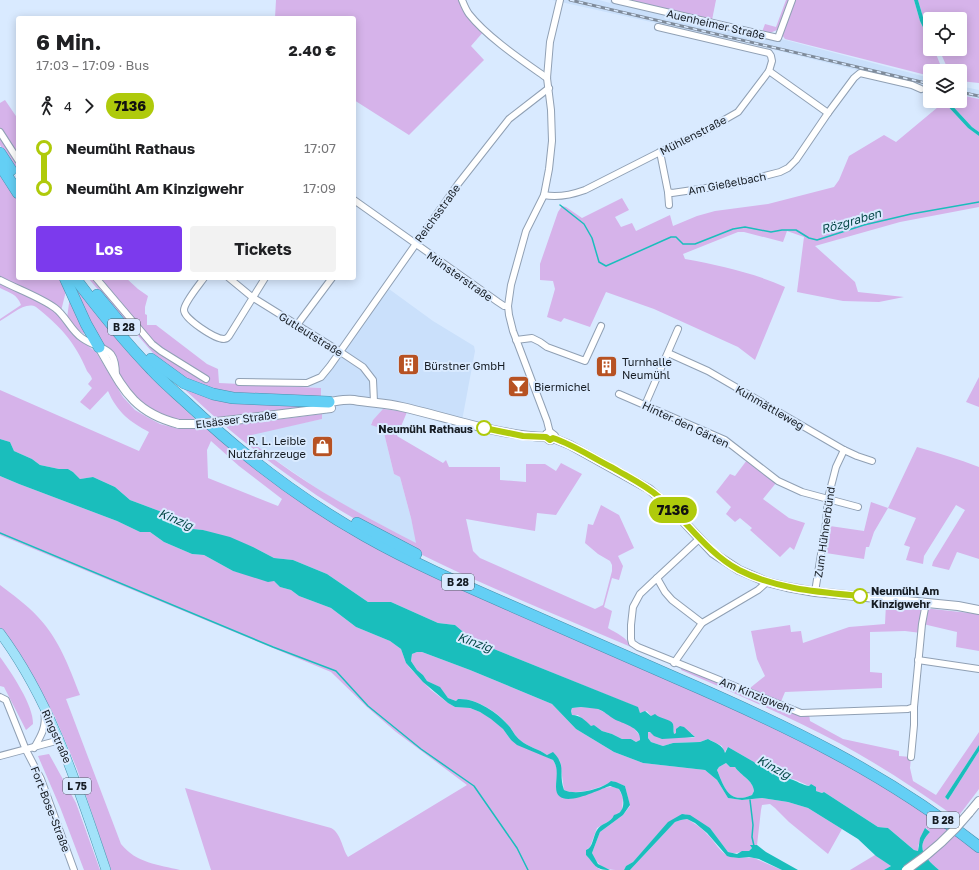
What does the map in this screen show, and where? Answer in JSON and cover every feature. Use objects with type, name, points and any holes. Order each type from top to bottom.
[{"type":"highway","points":[[0,153],[16,178]]},
{"type":"highway","points":[[0,165],[16,190]]},
{"type":"highway","points":[[66,280],[86,324],[99,346]]},
{"type":"highway","name":"B 28","points":[[77,280],[103,315],[152,371],[217,432],[267,473],[324,512],[387,548],[451,579],[740,706],[801,735],[866,770],[906,794],[979,847]]},
{"type":"highway","name":"B 28","points":[[86,280],[151,359],[188,397],[214,422],[246,448],[306,492],[346,516],[431,562],[472,582],[771,714],[833,744],[908,788],[979,840]]},
{"type":"highway","points":[[82,339],[88,335],[86,324]]},
{"type":"highway","points":[[151,359],[184,383],[213,394],[233,398],[328,405]]},
{"type":"main road","name":"Ringstraße","points":[[0,633],[43,704],[60,740],[106,870]]},
{"type":"street","points":[[462,0],[468,13],[485,31],[547,78]]},
{"type":"street","points":[[550,436],[547,421],[516,340],[508,306],[511,285],[526,231],[544,194],[551,155],[551,110],[547,78],[550,42],[560,0]]},
{"type":"street","name":"Auenheimer Straße","points":[[615,0],[778,38],[792,0]]},
{"type":"street","points":[[658,27],[769,53],[772,60],[769,72],[828,113]]},
{"type":"street","name":"Mühlenstraße","points":[[544,194],[560,196],[585,190],[703,132],[738,112],[769,72]]},
{"type":"street","name":"Am Gießelbach","points":[[668,192],[672,193],[734,184],[780,172],[788,168],[796,160],[854,78],[860,73],[912,85],[921,89]]},
{"type":"street","name":"Reichsstraße","points":[[239,382],[307,383],[321,377],[458,184],[509,119],[549,88]]},
{"type":"street","points":[[0,132],[16,157]]},
{"type":"street","points":[[660,152],[669,205]]},
{"type":"street","name":"Münsterstraße","points":[[356,201],[498,302],[508,306]]},
{"type":"street","points":[[0,280],[56,309],[82,339],[99,346]]},
{"type":"street","points":[[98,280],[152,344],[161,352],[206,379]]},
{"type":"street","points":[[203,280],[185,306],[184,313],[190,320],[220,338],[227,338],[229,336],[264,280]]},
{"type":"street","name":"Gutleutstraße","points":[[231,280],[252,297],[363,367],[373,380],[374,402]]},
{"type":"street","points":[[297,325],[331,280]]},
{"type":"street","points":[[516,340],[532,338],[547,347],[585,362],[601,326]]},
{"type":"street","points":[[645,405],[678,329]]},
{"type":"street","name":"Elsässer Straße","points":[[99,346],[116,377],[129,396],[142,408],[159,418],[180,424],[243,420],[353,400],[403,407],[506,433],[550,436],[570,445],[649,489],[671,508],[713,553],[739,570],[767,582],[815,592],[958,606],[979,610]]},
{"type":"street","name":"Kuhmättleweg","points":[[668,353],[708,371],[844,450],[872,461]]},
{"type":"street","name":"Hinter den Gärten","points":[[619,394],[725,440],[749,456],[778,481],[802,492],[858,507]]},
{"type":"street","name":"Zum Hühnerbünd","points":[[815,592],[826,523],[828,498],[836,467],[844,450]]},
{"type":"street","points":[[699,539],[657,578],[665,592],[672,600],[702,623]]},
{"type":"street","name":"Am Kinzigwehr","points":[[657,578],[640,594],[636,600],[631,619],[630,639],[632,643],[638,647],[802,713],[908,709],[914,707]]},
{"type":"street","points":[[674,662],[702,623],[758,590],[767,582]]},
{"type":"street","points":[[911,757],[918,660],[926,604]]},
{"type":"street","points":[[918,660],[979,669]]},
{"type":"street","name":"Fort-Bose-Straße","points":[[0,697],[6,700],[26,750],[41,779],[74,870]]},
{"type":"street","points":[[34,748],[44,730],[46,719],[43,704]]},
{"type":"street","points":[[0,756],[60,740]]},
{"type":"street","points":[[906,870],[945,840],[970,813],[979,800]]},
{"type":"shaded area","points":[[276,0],[461,0],[484,31],[471,46],[484,60],[409,135],[356,101],[356,16],[275,16]]},
{"type":"shaded area","points":[[552,0],[599,0],[610,3],[611,0],[615,0],[778,38],[923,76],[923,86],[759,46]]},
{"type":"shaded area","points":[[624,0],[716,0],[712,20]]},
{"type":"shaded area","points":[[786,0],[790,0],[777,30],[770,33],[762,32],[765,24],[776,27]]},
{"type":"shaded area","points":[[794,0],[914,0],[923,27],[923,56],[937,56],[940,64],[923,64],[923,74],[785,39],[782,35]]},
{"type":"shaded area","points":[[918,0],[979,0],[979,83],[967,82],[967,64],[946,64],[942,56],[967,56],[967,12],[923,12],[923,17]]},
{"type":"shaded area","points":[[967,87],[979,90],[979,99],[967,96]]},
{"type":"shaded area","points":[[967,96],[979,99],[979,132],[972,127],[954,108],[967,108]]},
{"type":"shaded area","points":[[5,100],[16,116],[16,171],[0,145],[0,103]]},
{"type":"shaded area","points":[[937,108],[949,108],[968,128],[979,136],[979,207],[900,222],[815,246],[855,282],[858,292],[904,297],[879,302],[843,301],[797,292],[804,237],[787,231],[783,242],[744,232],[738,232],[683,254],[685,259],[736,270],[785,287],[755,360],[738,347],[654,309],[606,292],[590,327],[564,318],[561,322],[547,317],[555,289],[553,281],[540,280],[540,264],[558,212],[562,206],[566,207],[582,218],[622,198],[629,210],[615,217],[621,227],[632,223],[636,231],[670,215],[673,226],[697,216],[715,211],[768,204],[834,187],[839,180],[849,156],[884,135],[896,142]]},
{"type":"shaded area","points":[[0,171],[16,196],[16,280],[62,280],[66,291],[61,311],[62,321],[72,334],[96,352],[123,397],[135,410],[160,424],[179,429],[207,429],[316,512],[773,724],[905,799],[979,851],[979,870],[939,870],[926,857],[922,848],[925,838],[930,832],[926,828],[918,846],[918,851],[914,850],[888,828],[878,827],[824,792],[822,793],[816,791],[811,784],[809,786],[796,780],[774,774],[772,775],[766,769],[728,747],[724,753],[722,746],[708,739],[700,742],[673,743],[663,746],[651,742],[648,738],[648,732],[692,738],[695,737],[691,733],[674,734],[673,724],[656,716],[651,716],[647,711],[640,713],[637,707],[474,641],[455,625],[438,623],[391,602],[368,602],[327,574],[293,560],[274,558],[253,547],[203,530],[193,529],[162,512],[130,500],[115,487],[93,477],[80,479],[68,469],[59,469],[40,465],[32,459],[14,451],[10,442],[0,439],[0,390],[139,451],[149,432],[130,420],[120,411],[108,391],[90,410],[80,402],[92,388],[88,384],[92,379],[72,343],[60,328],[36,307],[22,307],[0,321],[0,319],[21,305],[15,296],[0,288]],"holes":[[[211,441],[239,466],[282,499],[278,506],[208,478],[207,450]]]},
{"type":"shaded area","points":[[70,280],[124,348],[158,384],[196,420],[172,419],[145,407],[127,388],[97,341]]},
{"type":"shaded area","points":[[90,280],[128,280],[148,296],[145,307],[147,325],[156,325],[207,364],[218,369],[219,383],[321,388],[321,405],[217,419],[173,379],[167,366],[153,353]]},
{"type":"shaded area","points":[[389,289],[433,321],[474,346],[475,351],[461,426],[407,412],[384,409],[371,424],[383,429],[394,474],[400,477],[417,544],[335,500],[258,448],[246,435],[322,419],[321,388],[307,387],[323,379]]},
{"type":"shaded area","points":[[70,296],[85,332],[84,334],[67,318]]},
{"type":"shaded area","points":[[979,377],[979,407],[966,402]]},
{"type":"shaded area","points":[[383,409],[407,412],[397,436],[443,463],[446,460],[449,467],[500,467],[500,480],[526,482],[526,464],[545,464],[556,471],[561,463],[582,474],[556,515],[537,513],[535,531],[466,519],[473,551],[480,558],[595,609],[603,605],[612,571],[612,565],[610,561],[598,554],[585,543],[588,524],[593,525],[601,505],[619,515],[634,548],[618,556],[623,566],[619,580],[612,578],[604,607],[612,611],[608,628],[625,638],[631,647],[482,583],[373,529],[338,509],[294,480],[225,426],[322,414],[322,419],[247,436],[268,455],[307,482],[416,543],[400,477],[394,474],[383,429],[371,425],[373,420]]},
{"type":"shaded area","points":[[917,447],[979,467],[979,559],[957,552],[949,570],[932,566],[965,510],[956,505],[924,556],[923,564],[906,560],[910,547],[904,545],[916,518],[888,508]]},
{"type":"shaded area","points":[[747,460],[776,483],[763,499],[789,518],[805,523],[794,550],[790,547],[780,557],[750,530],[752,528],[740,518],[735,522],[726,514],[731,507],[716,492],[730,474],[735,476]]},
{"type":"shaded area","points":[[0,476],[117,521],[140,532],[150,532],[164,542],[192,554],[204,555],[233,571],[274,581],[280,587],[291,590],[299,596],[331,608],[356,627],[390,641],[401,649],[406,663],[410,668],[431,690],[448,703],[455,707],[470,708],[480,712],[492,719],[503,729],[511,740],[553,760],[557,770],[556,787],[558,794],[561,797],[579,797],[606,787],[619,789],[623,798],[622,810],[609,821],[597,828],[590,847],[586,850],[586,855],[601,870],[211,870],[185,788],[331,828],[337,833],[348,857],[467,785],[396,732],[367,707],[331,672],[0,535]]},
{"type":"shaded area","points":[[871,502],[888,508],[874,532],[869,547],[866,547],[864,559],[826,553],[830,526],[864,531]]},
{"type":"shaded area","points":[[0,585],[25,604],[38,617],[52,635],[63,654],[80,695],[66,699],[121,844],[141,859],[156,865],[180,870],[111,870],[77,769],[55,717],[37,685],[0,630]]},
{"type":"shaded area","points":[[886,604],[979,614],[979,651],[956,647],[957,632],[923,624],[921,633],[905,631],[870,632],[870,672],[882,673],[882,688],[785,692],[780,704],[809,714],[810,721],[843,739],[899,751],[899,756],[911,757],[910,768],[913,781],[936,795],[979,732],[979,745],[945,797],[948,800],[979,751],[979,789],[957,818],[899,779],[839,743],[781,714],[681,670],[682,667],[745,692],[765,676],[757,659],[751,631],[790,625],[791,632],[801,631],[803,643],[849,627],[885,624]]},
{"type":"shaded area","points":[[422,652],[470,670],[552,704],[576,729],[614,752],[643,763],[705,770],[717,780],[728,798],[743,800],[762,798],[788,802],[808,808],[842,829],[828,854],[789,822],[770,804],[762,805],[757,845],[751,845],[752,848],[749,851],[733,853],[728,852],[710,828],[685,814],[657,835],[633,862],[626,866],[624,870],[605,868],[598,863],[592,853],[600,832],[623,815],[630,806],[625,786],[612,781],[608,784],[582,792],[569,792],[564,790],[560,761],[552,753],[547,755],[523,742],[499,716],[479,703],[465,699],[458,699],[456,701],[448,698],[439,687],[427,681],[417,670],[411,661],[412,654]]},
{"type":"shaded area","points":[[0,657],[21,689],[30,708],[33,724],[26,730],[4,687],[0,686]]},
{"type":"shaded area","points":[[572,708],[596,708],[633,727],[640,736],[640,740],[636,742],[631,739],[622,739],[602,731],[594,725],[591,727],[578,715],[572,715]]},
{"type":"shaded area","points":[[49,754],[76,803],[100,870],[84,870],[60,807],[38,756]]},
{"type":"shaded area","points":[[726,763],[730,767],[735,767],[749,781],[754,791],[752,795],[738,798],[728,793],[717,770]]},
{"type":"shaded area","points":[[687,819],[703,830],[720,849],[729,856],[754,858],[782,870],[630,870],[675,822]]},
{"type":"shaded area","points":[[875,855],[891,866],[884,870],[850,870]]},
{"type":"water","points":[[914,0],[918,0],[923,17],[923,27]]},
{"type":"water","points":[[949,108],[954,108],[972,127],[979,132],[979,136],[968,128]]},
{"type":"water","name":"Kinzig","points":[[0,439],[10,442],[14,451],[32,459],[40,465],[59,469],[68,469],[80,479],[93,477],[115,487],[130,500],[162,512],[193,529],[230,537],[274,558],[293,560],[327,574],[368,602],[391,602],[438,623],[455,625],[474,641],[638,707],[640,713],[645,711],[651,716],[655,714],[668,720],[672,722],[674,734],[676,733],[676,729],[680,726],[684,727],[695,737],[662,739],[648,732],[648,738],[651,742],[663,746],[673,743],[700,742],[708,739],[721,746],[725,753],[728,747],[756,764],[770,767],[772,775],[774,772],[781,772],[787,775],[790,779],[802,784],[809,786],[811,784],[816,787],[816,791],[822,793],[824,792],[878,827],[888,828],[914,850],[918,851],[920,838],[925,828],[930,832],[925,838],[922,848],[926,857],[939,870],[884,870],[891,866],[876,856],[858,839],[808,808],[788,802],[762,798],[742,800],[728,798],[717,780],[705,770],[643,763],[614,752],[576,729],[552,704],[422,652],[412,654],[411,661],[417,670],[427,681],[440,687],[448,698],[456,701],[458,699],[465,699],[479,703],[504,721],[523,742],[547,755],[553,752],[560,761],[564,790],[569,792],[589,791],[602,787],[611,781],[625,786],[630,805],[623,815],[600,832],[592,853],[598,864],[610,870],[598,868],[586,855],[586,850],[593,842],[599,828],[621,811],[623,801],[619,789],[610,786],[579,797],[570,799],[563,798],[558,795],[556,787],[557,770],[553,760],[517,745],[511,740],[503,729],[480,712],[470,708],[455,707],[448,703],[423,682],[406,663],[401,649],[390,641],[356,627],[331,608],[299,596],[291,590],[280,587],[274,581],[268,582],[233,571],[204,555],[192,554],[164,542],[150,532],[140,532],[117,521],[0,476]],"holes":[[[581,707],[598,709],[614,719],[631,726],[638,732],[640,740],[636,742],[631,739],[622,739],[602,731],[594,725],[591,726],[580,717],[572,715],[572,708]],[[726,763],[730,767],[735,767],[749,781],[754,791],[752,795],[738,798],[728,793],[717,770]]]},
{"type":"water","points":[[979,745],[979,751],[948,800],[945,797]]},
{"type":"water","points":[[682,814],[690,815],[710,828],[728,852],[737,854],[742,851],[749,851],[752,848],[750,845],[757,845],[766,852],[798,870],[782,870],[759,859],[749,857],[739,858],[727,856],[707,833],[695,823],[687,819],[675,822],[630,870],[624,870],[626,866],[633,862],[668,822]]},
{"type":"waterway","name":"Rözgraben","points":[[560,205],[584,224],[592,238],[599,262],[606,266],[671,237],[676,237],[683,244],[695,244],[733,229],[745,227],[771,232],[796,230],[809,238],[817,240],[864,225],[911,214],[979,202]]},
{"type":"waterway","points":[[0,533],[273,647],[336,671],[368,706],[421,749],[474,786],[517,848],[528,870]]},
{"type":"waterway","points":[[750,800],[753,825],[752,837],[754,846]]},
{"type":"railway","points":[[570,0],[923,82]]},
{"type":"railway","points":[[967,93],[979,96]]},
{"type":"bus line","name":"7136","points":[[484,428],[523,436],[546,437],[550,440],[553,438],[570,445],[659,496],[713,553],[739,570],[767,582],[787,587],[815,592],[860,596]]},
{"type":"place","name":"Bürstner GmbH","points":[[409,365]]},
{"type":"place","name":"Turnhalle Neumühl","points":[[607,367]]},
{"type":"place","name":"Biermichel","points":[[518,386]]},
{"type":"place","name":"Neumühl Rathaus","points":[[484,428]]},
{"type":"place","name":"R. L. Leible Nutzfahrzeuge","points":[[322,446]]},
{"type":"place","name":"Neumühl Am Kinzigwehr","points":[[860,596]]}]
